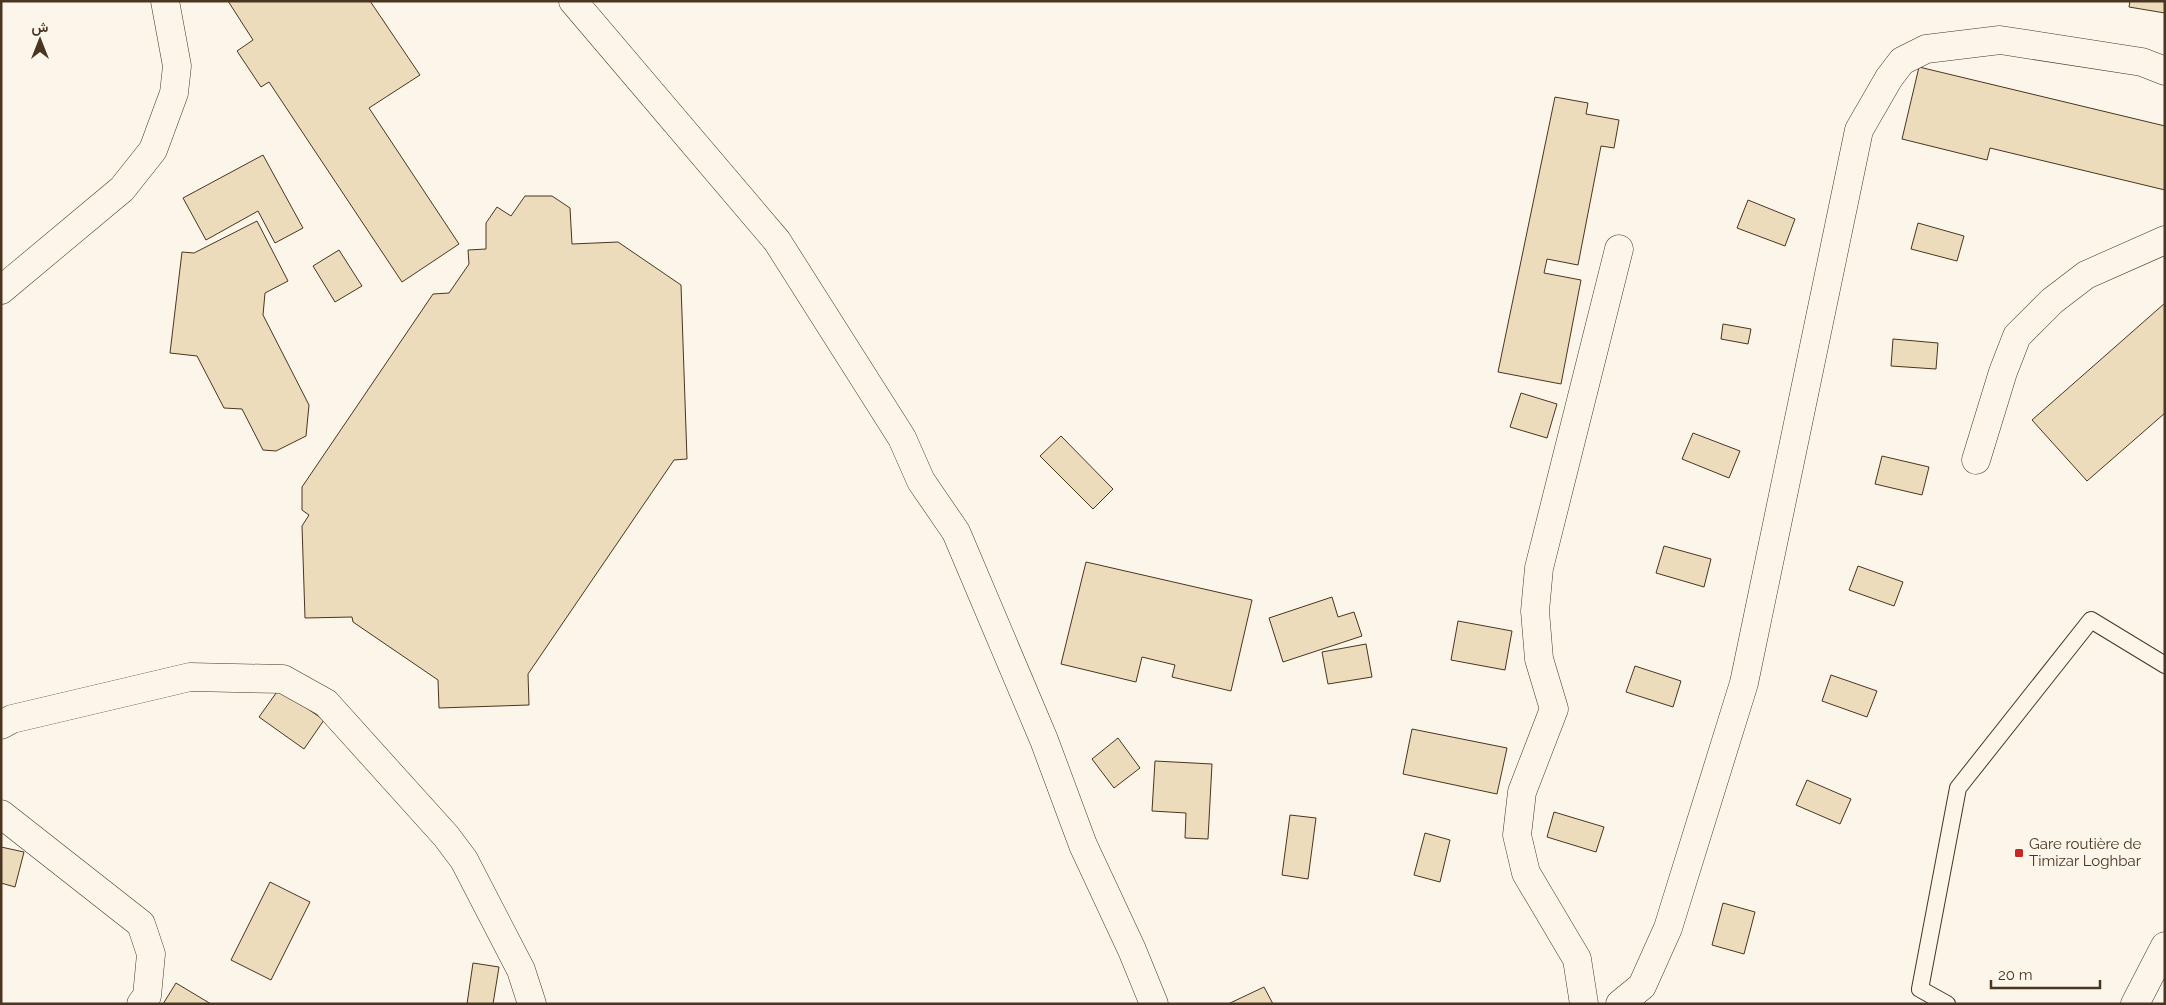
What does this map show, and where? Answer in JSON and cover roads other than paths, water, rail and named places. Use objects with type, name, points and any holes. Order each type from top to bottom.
[{"type":"street","points":[[1,290],[122,189],[153,150],[174,93],[177,66],[165,1]]},
{"type":"street","points":[[573,1],[777,242],[902,438],[921,481],[956,532],[1044,740],[1083,845],[1132,950],[1154,1004]]},
{"type":"street","points":[[1620,1004],[1642,986],[1668,928],[1744,683],[1859,130],[1889,78],[1902,62],[1926,49],[2000,40],[2142,62],[2165,71]]},
{"type":"street","points":[[1976,460],[2003,372],[2017,336],[2052,302],[2086,275],[2165,240]]},
{"type":"street","points":[[1584,1004],[1577,958],[1526,873],[1517,835],[1522,792],[1554,709],[1539,658],[1535,611],[1539,568],[1619,249]]},
{"type":"street","points":[[1,725],[12,719],[190,676],[283,679],[326,703],[446,836],[464,860],[520,970],[532,1004]]},
{"type":"street","points":[[1,814],[141,924],[151,954],[147,996],[141,1004]]},
{"type":"street","points":[[2135,1004],[2165,946]]},
{"type":"lane","points":[[1947,1004],[1920,988],[1958,788],[2091,620],[2165,665]]},
{"type":"place","name":"Gare routière de Timizar Loghbar","points":[[2019,853]]}]
